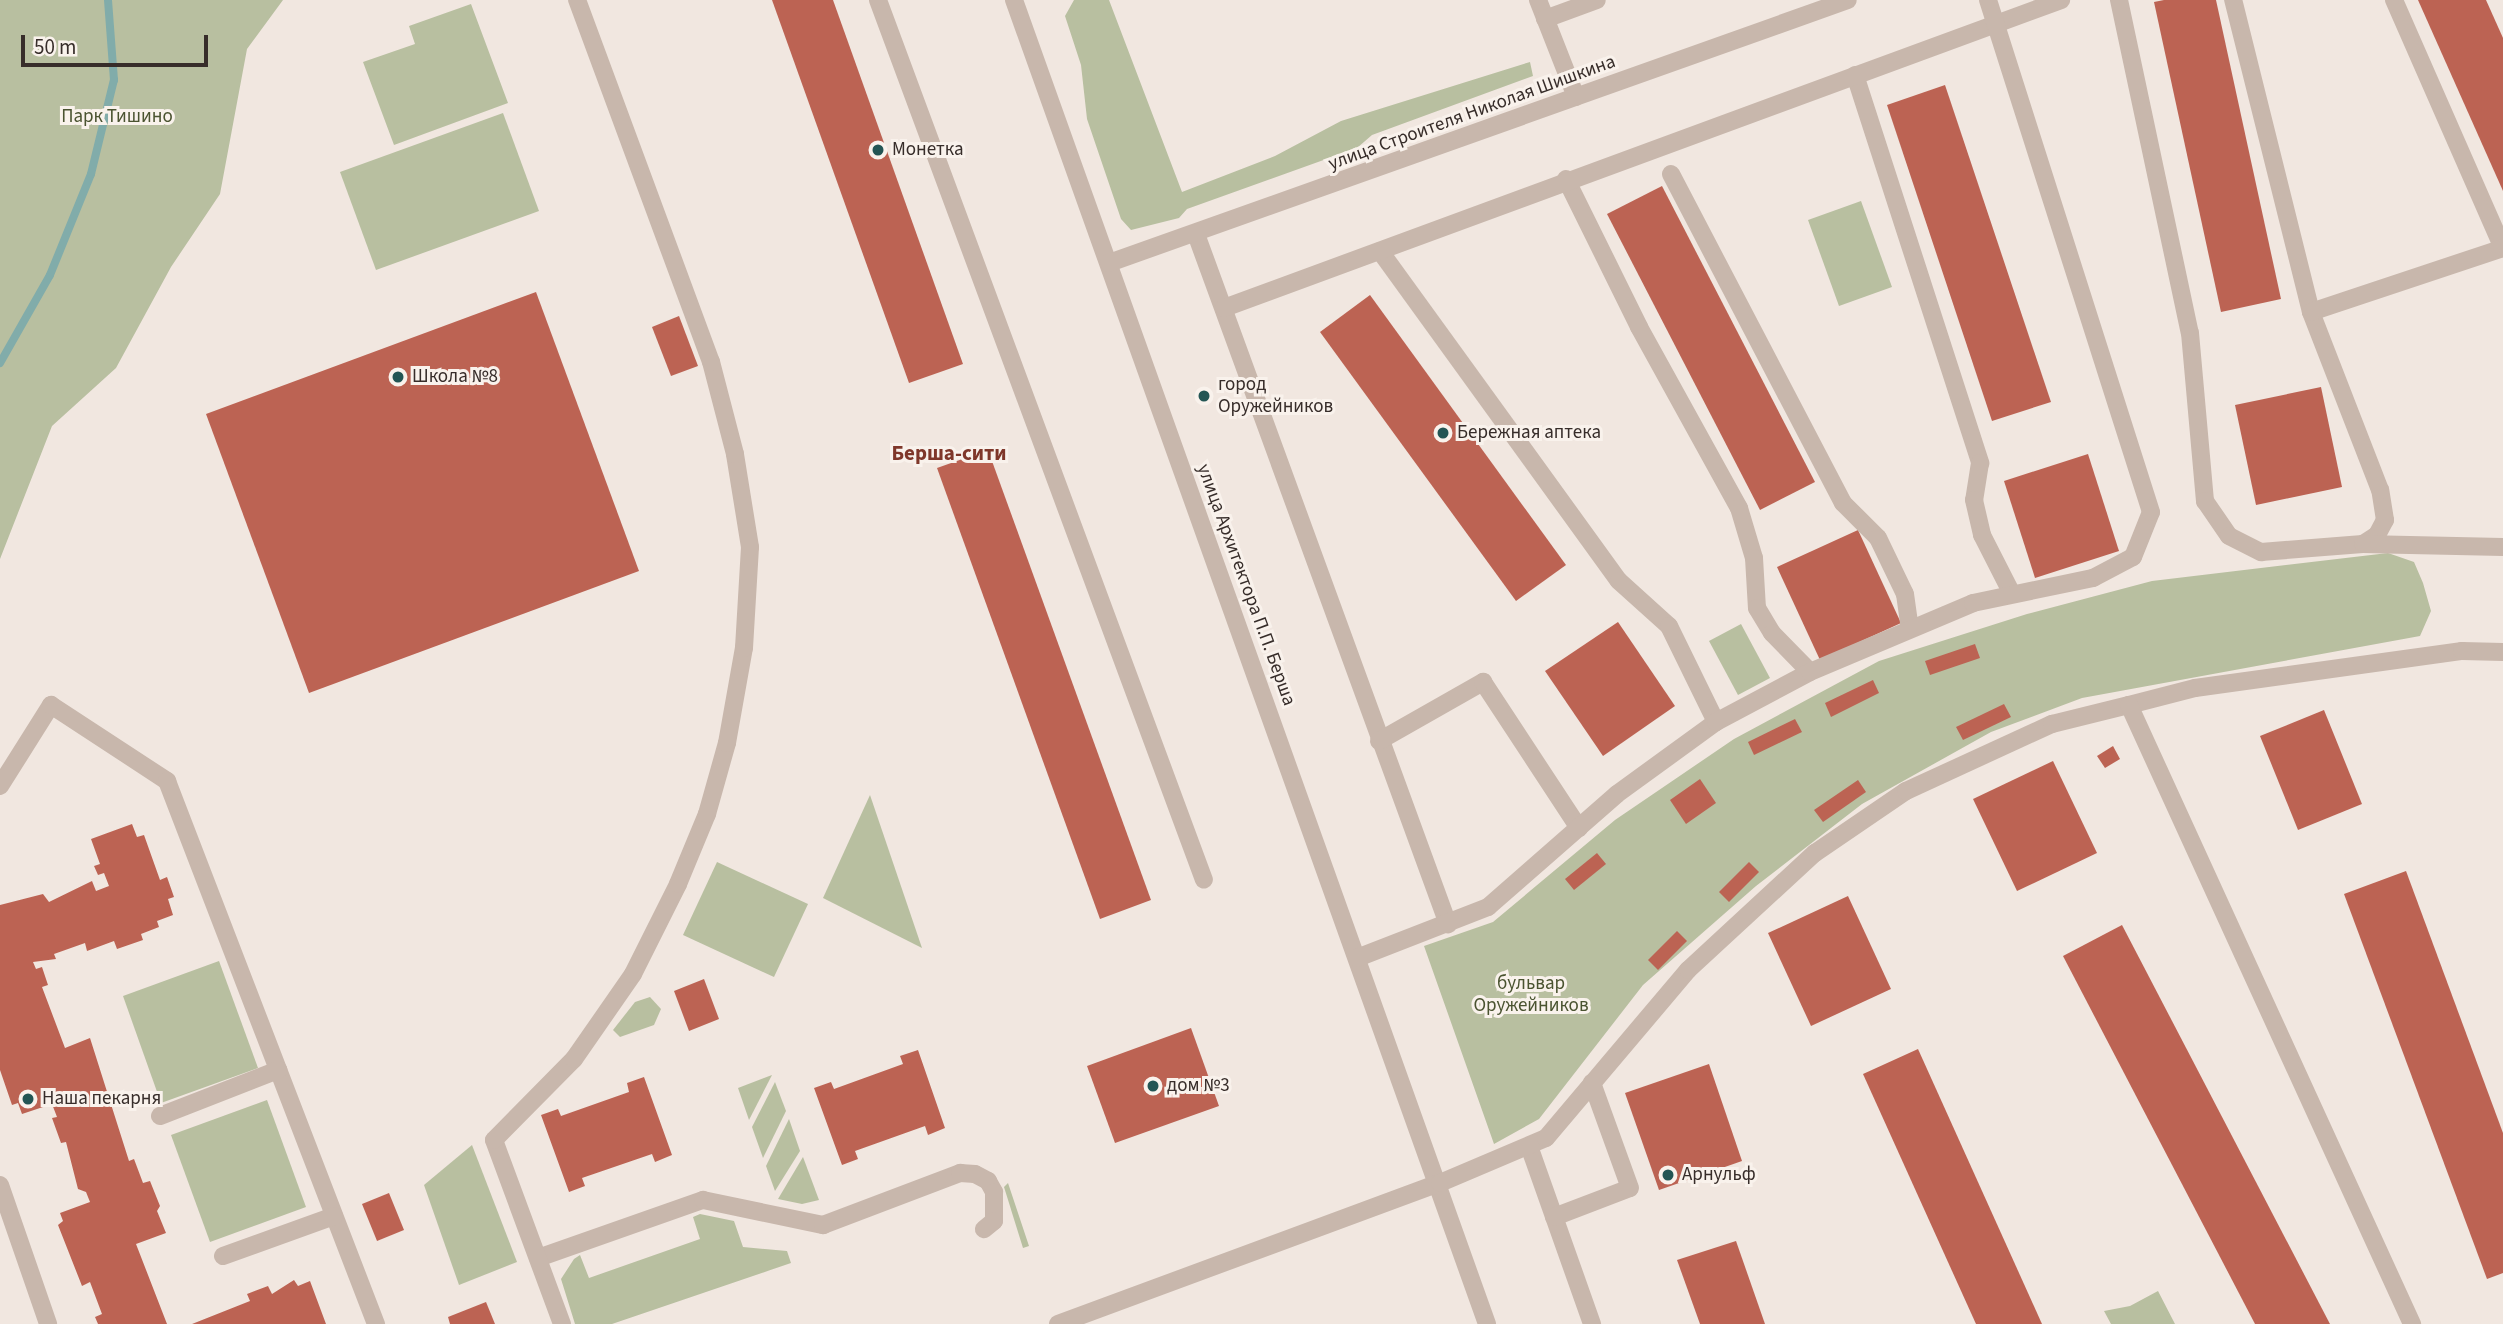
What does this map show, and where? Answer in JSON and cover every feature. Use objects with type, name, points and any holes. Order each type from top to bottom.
[{"type":"street","points":[[562,1324],[494,1140],[574,1059],[633,974],[678,884],[707,814],[727,743],[744,648],[750,547],[735,454],[711,362],[577,0]]},
{"type":"street","points":[[878,0],[1204,880]]},
{"type":"street","points":[[1538,0],[1576,97]]},
{"type":"street","points":[[1545,19],[1597,0]]},
{"type":"street","name":"улица Строителя Николая Шишкина","points":[[1109,263],[1848,0]]},
{"type":"street","points":[[1357,958],[1448,925],[1488,907],[1579,828],[1716,722],[1810,672],[1910,629],[2011,592],[2093,578],[2133,557],[2151,512],[1988,0]]},
{"type":"street","points":[[1224,308],[2061,0]]},
{"type":"street","points":[[2119,0],[2190,333],[2205,501],[2229,536],[2260,552],[2363,544],[2503,547]]},
{"type":"street","points":[[2233,0],[2311,312],[2380,490],[2385,520],[2377,535],[2363,544]]},
{"type":"street","points":[[2311,312],[2503,248],[2394,0]]},
{"type":"street","name":"улица Архитектора П.П. Берша","points":[[1018,1],[1357,958],[1440,1183],[1487,1324]]},
{"type":"street","points":[[1855,75],[1980,463],[1974,500],[1982,535],[2011,592]]},
{"type":"street","points":[[1671,174],[1843,503],[1878,538],[1905,594],[1910,629]]},
{"type":"street","points":[[1566,180],[1639,327],[1739,508],[1754,558],[1757,608],[1772,633],[1810,672]]},
{"type":"street","points":[[1196,234],[1448,925]]},
{"type":"street","points":[[1380,251],[1619,581],[1669,626],[1716,722]]},
{"type":"street","points":[[1058,1324],[1440,1183],[1546,1138],[1688,970],[1815,853],[1906,791],[2052,724],[2195,688],[2462,651],[2503,653]]},
{"type":"street","points":[[1379,741],[1483,682],[1579,828]]},
{"type":"street","points":[[0,786],[51,705],[167,781],[376,1324]]},
{"type":"street","points":[[2129,705],[2412,1324]]},
{"type":"street","points":[[160,1116],[278,1070]]},
{"type":"street","points":[[1554,1217],[1630,1188],[1592,1083]]},
{"type":"street","points":[[1529,1146],[1591,1324]]},
{"type":"street","points":[[538,1258],[704,1200],[822,1225],[960,1173],[975,1174],[988,1181],[994,1192],[994,1221],[984,1229]]},
{"type":"street","points":[[0,1185],[48,1324]]},
{"type":"street","points":[[223,1256],[334,1216]]},
{"type":"green space","name":"Парк Тишино","points":[[0,0],[283,0],[247,49],[220,194],[171,267],[116,368],[52,426],[0,559]]},
{"type":"green space","points":[[1074,0],[1109,0],[1182,192],[1275,156],[1341,121],[1530,62],[1533,76],[1372,135],[1357,148],[1187,209],[1179,218],[1131,230],[1121,219],[1087,119],[1081,65],[1065,16]]},
{"type":"green space","points":[[471,4],[508,103],[394,145],[363,62],[415,44],[409,26]]},
{"type":"green space","points":[[503,113],[539,211],[376,270],[340,172]]},
{"type":"green space","points":[[1861,201],[1892,287],[1839,306],[1808,220]]},
{"type":"green space","name":"бульвар Оружейников","points":[[2388,553],[2414,562],[2423,583],[2431,611],[2420,636],[2082,698],[1991,732],[1862,804],[1756,886],[1643,985],[1539,1119],[1494,1144],[1424,946],[1493,922],[1615,820],[1734,739],[1879,661],[2027,614],[2152,581]]},
{"type":"green space","points":[[1741,624],[1770,678],[1738,695],[1709,641]]},
{"type":"green space","points":[[870,795],[922,948],[823,898]]},
{"type":"green space","points":[[717,862],[808,904],[774,977],[683,935]]},
{"type":"green space","points":[[219,961],[258,1068],[161,1103],[123,996]]},
{"type":"green space","points":[[650,997],[661,1009],[654,1025],[620,1037],[613,1030],[635,1002]]},
{"type":"green space","points":[[772,1075],[749,1120],[738,1088]]},
{"type":"green space","points":[[775,1082],[786,1111],[763,1158],[752,1127]]},
{"type":"green space","points":[[267,1100],[306,1207],[210,1242],[171,1135]]},
{"type":"green space","points":[[789,1119],[800,1151],[775,1191],[766,1166]]},
{"type":"green space","points":[[472,1145],[517,1262],[459,1285],[424,1185]]},
{"type":"green space","points":[[803,1157],[819,1200],[802,1204],[778,1199]]},
{"type":"green space","points":[[1008,1183],[1029,1246],[1023,1248],[1004,1187]]},
{"type":"green space","points":[[700,1214],[734,1221],[743,1247],[787,1251],[791,1263],[612,1324],[575,1324],[561,1279],[574,1259],[580,1255],[589,1278],[700,1239],[693,1217]]},
{"type":"green space","points":[[2158,1291],[2175,1324],[2111,1324],[2104,1311],[2130,1306]]},
{"type":"building","points":[[772,0],[833,0],[963,364],[909,383]]},
{"type":"building","points":[[2216,0],[2281,299],[2221,312],[2154,2]]},
{"type":"building","points":[[2418,0],[2486,0],[2503,38],[2503,191]]},
{"type":"building","points":[[1945,85],[2051,402],[1992,421],[1887,105]]},
{"type":"building","points":[[1662,186],[1815,482],[1760,510],[1607,214]]},
{"type":"building","points":[[536,292],[639,571],[309,693],[206,414]]},
{"type":"building","points":[[1370,295],[1566,565],[1516,601],[1320,332]]},
{"type":"building","points":[[679,316],[698,366],[671,376],[652,327]]},
{"type":"building","points":[[2321,387],[2342,487],[2256,505],[2235,405]]},
{"type":"building","points":[[988,450],[1151,900],[1100,919],[937,468]]},
{"type":"building","points":[[2088,454],[2119,551],[2035,578],[2004,481]]},
{"type":"building","points":[[1858,530],[1901,623],[1820,660],[1777,567]]},
{"type":"building","points":[[1618,622],[1675,706],[1603,756],[1545,671]]},
{"type":"building","points":[[1975,644],[1980,658],[1930,675],[1925,661]]},
{"type":"building","points":[[1873,680],[1879,693],[1831,717],[1825,703]]},
{"type":"building","points":[[2004,704],[2011,717],[1963,740],[1956,727]]},
{"type":"building","points":[[2324,710],[2362,804],[2298,830],[2260,736]]},
{"type":"building","points":[[1795,719],[1802,732],[1754,755],[1748,742]]},
{"type":"building","points":[[2113,746],[2120,759],[2105,768],[2097,756]]},
{"type":"building","points":[[2053,761],[2097,853],[2017,891],[1973,799]]},
{"type":"building","points":[[1700,779],[1716,803],[1686,824],[1670,800]]},
{"type":"building","points":[[1858,780],[1866,792],[1823,822],[1814,810]]},
{"type":"building","points":[[132,824],[137,837],[144,835],[160,880],[167,877],[174,897],[168,899],[173,915],[157,921],[159,927],[141,934],[143,940],[117,949],[114,941],[87,951],[85,943],[54,954],[56,959],[33,962],[36,969],[42,967],[48,985],[42,987],[65,1048],[90,1038],[129,1161],[134,1159],[143,1183],[150,1181],[160,1206],[157,1211],[166,1233],[136,1244],[167,1324],[98,1324],[95,1317],[102,1314],[90,1282],[82,1286],[58,1225],[63,1221],[60,1213],[90,1202],[86,1192],[78,1189],[66,1142],[61,1143],[52,1118],[57,1117],[52,1104],[22,1114],[18,1103],[12,1105],[0,1070],[0,905],[43,894],[49,902],[92,881],[96,891],[109,886],[104,873],[98,875],[94,866],[100,864],[91,839]]},
{"type":"building","points":[[1597,853],[1606,864],[1574,890],[1565,879]]},
{"type":"building","points":[[1749,862],[1759,872],[1729,902],[1719,892]]},
{"type":"building","points":[[2406,871],[2503,1133],[2503,1273],[2487,1279],[2344,894]]},
{"type":"building","points":[[1848,896],[1891,989],[1811,1026],[1768,933]]},
{"type":"building","points":[[2122,925],[2330,1324],[2255,1324],[2063,956]]},
{"type":"building","points":[[1677,931],[1687,941],[1658,970],[1648,960]]},
{"type":"building","points":[[704,979],[719,1019],[689,1031],[674,991]]},
{"type":"building","name":"дом №3","points":[[1191,1028],[1219,1106],[1115,1143],[1087,1066]]},
{"type":"building","points":[[1918,1049],[2042,1324],[1976,1324],[1863,1074]]},
{"type":"building","points":[[918,1050],[945,1128],[928,1135],[925,1126],[855,1151],[858,1159],[842,1165],[814,1088],[831,1082],[834,1089],[903,1064],[900,1056]]},
{"type":"building","points":[[1709,1064],[1742,1161],[1659,1190],[1625,1093]]},
{"type":"building","points":[[644,1077],[672,1155],[655,1162],[652,1154],[582,1178],[585,1186],[569,1192],[541,1115],[558,1109],[561,1116],[629,1092],[627,1083]]},
{"type":"building","points":[[389,1193],[404,1230],[377,1241],[362,1204]]},
{"type":"building","points":[[1736,1241],[1765,1324],[1700,1324],[1677,1260]]},
{"type":"building","points":[[294,1280],[298,1286],[310,1281],[326,1324],[192,1324],[250,1301],[247,1294],[268,1286],[272,1294]]},
{"type":"building","points":[[486,1302],[495,1324],[450,1324],[448,1317]]},
{"type":"waterway","points":[[0,363],[50,275],[91,174],[114,80],[108,0]]},
{"type":"place","name":"Монетка","points":[[878,150]]},
{"type":"place","name":"Школа №8","points":[[398,377]]},
{"type":"place","name":"город Оружейников","points":[[1204,396]]},
{"type":"place","name":"Бережная аптека","points":[[1443,433]]},
{"type":"place","name":"дом №3","points":[[1153,1086]]},
{"type":"place","name":"Наша пекарня","points":[[28,1099]]},
{"type":"place","name":"Арнульф","points":[[1668,1175]]},
{"type":"district","name":"Берша-сити","points":[[949,453]]}]
